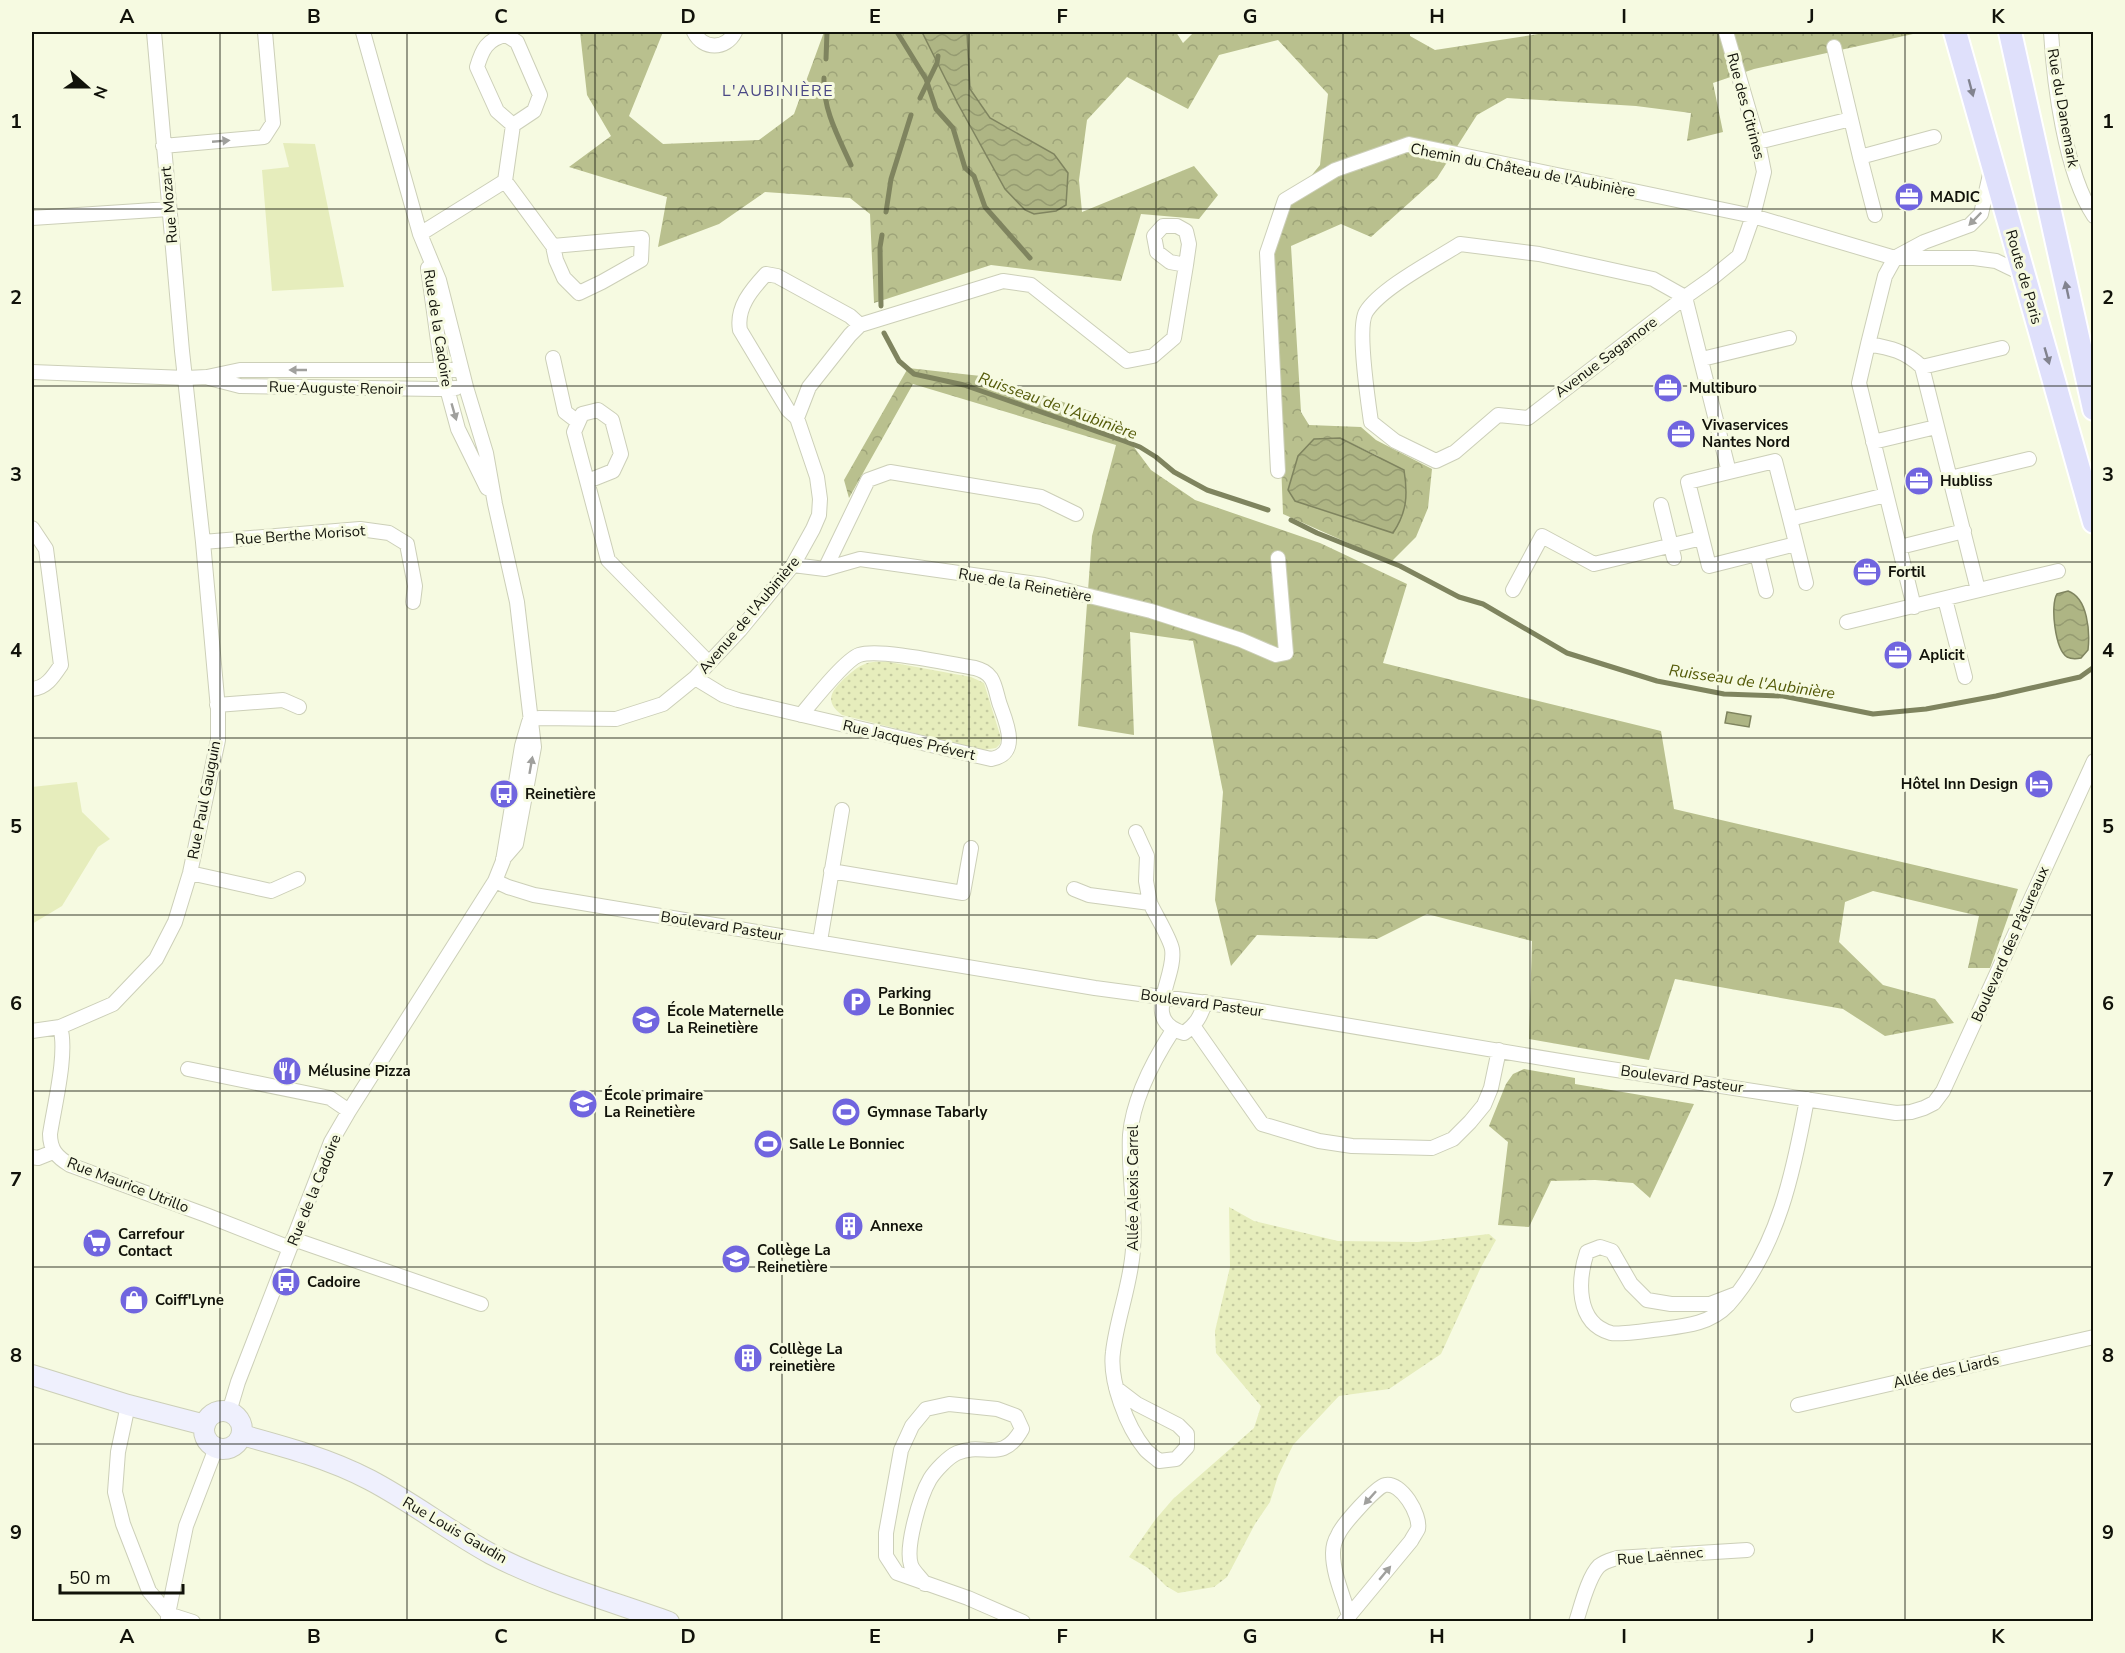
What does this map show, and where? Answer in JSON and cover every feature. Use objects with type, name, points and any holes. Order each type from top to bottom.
[{"type":"main road","name":"Route de Paris","points":[[1955,32],[2094,522]]},
{"type":"main road","points":[[2010,32],[2094,409]]},
{"type":"street","name":"Rue Mozart","points":[[154,32],[186,378]]},
{"type":"street","points":[[163,147],[264,137],[273,123],[265,32]]},
{"type":"street","name":"Rue de la Cadoire","points":[[229,1412],[238,1382],[332,1142],[349,1111],[478,911],[495,881],[503,859],[516,844],[534,747],[517,602],[486,453],[461,370],[439,280],[420,234],[363,32]]},
{"type":"street","points":[[694,32],[703,43],[717,46],[729,40],[735,32]]},
{"type":"street","name":"Rue des Citrines","points":[[1726,32],[1758,142],[1764,172],[1753,216]]},
{"type":"street","name":"Rue du Danemark","points":[[2050,32],[2064,131],[2073,172],[2086,204],[2094,216]]},
{"type":"street","points":[[513,126],[497,111],[477,67],[483,49],[496,37],[506,35],[517,42],[540,95],[534,111],[513,126],[505,181],[553,246],[564,278],[579,293],[602,282],[641,260],[642,238],[553,246]]},
{"type":"street","points":[[1834,47],[1875,215]]},
{"type":"street","points":[[1758,142],[1851,119]]},
{"type":"street","points":[[1860,157],[1934,137]]},
{"type":"street","name":"Chemin du Château de l'Aubinière","points":[[1278,471],[1267,253],[1285,200],[1335,170],[1409,144],[1753,216],[1895,258],[1974,258],[1996,261],[2023,274]]},
{"type":"street","points":[[1914,607],[1859,383],[1884,276],[1895,258],[1924,242],[1970,225],[1976,220],[1981,214],[1992,165]]},
{"type":"street","points":[[420,234],[505,181]]},
{"type":"street","points":[[32,218],[169,209]]},
{"type":"street","name":"Avenue Sagamore","points":[[1685,297],[1653,279],[1539,254],[1460,244],[1379,296],[1365,314],[1363,364],[1371,422],[1395,441],[1436,461],[1455,452],[1498,415],[1527,418],[1739,256],[1753,216]]},
{"type":"street","name":"Rue de la Cadoire","points":[[426,251],[442,370],[458,429],[495,504]]},
{"type":"street","points":[[861,325],[850,316],[777,276],[766,274],[741,307],[738,318],[740,330],[788,410],[798,418],[809,387],[850,335],[861,325],[1003,281],[1031,285],[1127,360],[1153,356],[1174,338],[1186,265]]},
{"type":"street","points":[[1685,297],[1729,472]]},
{"type":"street","points":[[1702,358],[1789,338]]},
{"type":"street","points":[[1868,344],[1910,355],[1922,367],[1978,590]]},
{"type":"street","points":[[1922,367],[2001,348]]},
{"type":"street","points":[[553,358],[565,412],[578,422]]},
{"type":"street","name":"Rue Auguste Renoir","points":[[32,372],[186,378],[207,377],[240,370],[461,370]]},
{"type":"street","points":[[320,370],[321,387]]},
{"type":"street","points":[[366,370],[366,388]]},
{"type":"street","name":"Rue Auguste Renoir","points":[[207,377],[240,386],[466,387]]},
{"type":"street","name":"Rue Paul Gauguin","points":[[32,1031],[60,1027],[113,1004],[156,959],[175,922],[190,873],[218,740],[203,542],[186,378]]},
{"type":"street","points":[[588,481],[613,471],[621,454],[612,420],[598,410],[582,414],[574,432],[608,560],[709,663]]},
{"type":"street","name":"Avenue de l'Aubinière","points":[[530,719],[616,719],[663,704],[695,678],[740,630],[793,565],[819,514],[820,499],[817,477],[798,418]]},
{"type":"street","points":[[1873,442],[1936,427]]},
{"type":"street","points":[[1950,478],[2029,459]]},
{"type":"street","points":[[1796,544],[1709,566],[1688,482],[1775,461],[1806,583]]},
{"type":"street","points":[[825,569],[868,480],[890,472],[1041,497],[1076,514]]},
{"type":"street","points":[[1790,519],[1886,495]]},
{"type":"street","points":[[1661,505],[1672,552]]},
{"type":"street","points":[[32,528],[46,549],[61,665],[55,675],[41,688],[32,689]]},
{"type":"street","name":"Rue Berthe Morisot","points":[[203,542],[360,529],[389,533],[407,544],[415,586],[413,602]]},
{"type":"street","points":[[1900,547],[1965,531]]},
{"type":"street","points":[[1513,590],[1542,536],[1594,564],[1672,552],[1702,538]]},
{"type":"street","points":[[1757,554],[1766,591]]},
{"type":"street","name":"Rue de la Reinetière","points":[[793,565],[825,569],[860,559],[1044,585],[1151,611],[1241,640],[1276,655],[1286,653],[1278,558]]},
{"type":"street","points":[[1847,622],[2058,571]]},
{"type":"street","points":[[1945,599],[1965,677]]},
{"type":"street","name":"Rue Jacques Prévert","points":[[695,678],[711,689],[731,698],[801,716],[990,759],[999,758],[1007,750],[1009,741],[1009,731],[992,680],[985,672],[975,668],[877,652],[858,655],[842,669],[801,716]]},
{"type":"street","points":[[217,705],[283,700],[299,707]]},
{"type":"street","name":"Boulevard des Pâtureaux","points":[[1911,1112],[1934,1102],[1943,1091],[2094,761]]},
{"type":"street","points":[[820,941],[842,810]]},
{"type":"street","points":[[1136,832],[1147,856],[1146,881],[1150,903],[1172,950],[1167,985],[1162,996],[1161,1010],[1166,1023],[1173,1030],[1184,1033],[1194,1027],[1202,1012],[1204,1002]]},
{"type":"street","points":[[831,871],[963,893],[971,848]]},
{"type":"street","points":[[190,873],[271,891],[298,879]]},
{"type":"street","name":"Boulevard Pasteur","points":[[495,881],[534,895],[1095,988],[1204,1002],[1578,1064],[1896,1113],[1911,1112]]},
{"type":"street","points":[[1074,889],[1089,895],[1150,903]]},
{"type":"street","name":"Rue Maurice Utrillo","points":[[60,1027],[63,1036],[61,1059],[50,1134],[53,1152],[60,1159],[70,1165],[214,1218],[481,1304]]},
{"type":"street","points":[[1194,1027],[1262,1124],[1302,1137],[1352,1146],[1432,1148],[1453,1139],[1484,1105],[1491,1088],[1499,1050]]},
{"type":"street","name":"Allée Alexis Carrel","points":[[1116,1388],[1137,1404],[1178,1425],[1187,1434],[1187,1446],[1176,1459],[1160,1461],[1146,1450],[1130,1424],[1116,1388],[1112,1353],[1133,1252],[1131,1127],[1137,1100],[1173,1030]]},
{"type":"street","points":[[188,1069],[330,1098],[349,1111]]},
{"type":"street","points":[[1736,1294],[1710,1304],[1671,1304],[1647,1300],[1631,1284],[1612,1251],[1600,1247],[1587,1252],[1581,1271],[1581,1302],[1594,1323],[1612,1334],[1700,1324],[1726,1307],[1744,1285],[1772,1233],[1791,1180],[1807,1099]]},
{"type":"street","points":[[32,1157],[38,1158],[53,1152]]},
{"type":"street","name":"Allée des Liards","points":[[1798,1405],[2094,1337]]},
{"type":"street","points":[[32,1375],[128,1405],[205,1425]]},
{"type":"street","points":[[925,1584],[911,1565],[910,1540],[930,1478],[957,1453],[999,1450],[1014,1443],[1022,1430],[1016,1416],[997,1409],[949,1404],[926,1409],[912,1426],[901,1450],[886,1533],[886,1556],[897,1573],[925,1584],[968,1598],[1023,1622]]},
{"type":"street","points":[[128,1405],[118,1452],[115,1492],[123,1524],[149,1591],[168,1618],[193,1622]]},
{"type":"street","points":[[219,1412],[229,1412],[237,1417],[242,1425],[242,1435],[237,1445],[227,1450],[216,1448],[208,1443],[204,1434],[205,1425],[210,1416],[219,1412]]},
{"type":"street","name":"Rue Louis Gaudin","points":[[242,1435],[316,1456],[342,1467],[371,1481],[492,1555],[534,1573],[669,1622]]},
{"type":"street","points":[[168,1618],[186,1526],[216,1448]]},
{"type":"street","points":[[1386,1485],[1396,1486],[1417,1515],[1418,1528],[1411,1541],[1346,1619],[1333,1553],[1338,1533],[1377,1490],[1386,1485]]},
{"type":"street","name":"Rue Laënnec","points":[[1576,1622],[1593,1575],[1598,1567],[1607,1561],[1617,1558],[1748,1550]]},
{"type":"shaded area","points":[[283,143],[315,144],[344,287],[272,291],[262,170],[289,167]]},
{"type":"shaded area","points":[[889,662],[971,677],[984,683],[1001,738],[1000,744],[996,748],[982,750],[842,715],[836,710],[831,700],[832,696],[837,686],[846,677],[868,663]]},
{"type":"shaded area","points":[[77,782],[82,812],[110,839],[98,847],[62,906],[32,924],[32,787]]},
{"type":"shaded area","points":[[1229,1207],[1254,1221],[1338,1241],[1418,1242],[1489,1234],[1496,1240],[1480,1269],[1441,1354],[1389,1389],[1339,1396],[1293,1445],[1278,1476],[1270,1502],[1255,1524],[1227,1577],[1214,1587],[1178,1593],[1166,1586],[1148,1568],[1129,1557],[1173,1499],[1254,1428],[1261,1406],[1216,1353],[1215,1331],[1230,1267]]},
{"type":"green space","points":[[580,32],[663,32],[629,116],[663,144],[759,140],[794,114],[824,32],[922,32],[958,104],[1005,189],[1054,154],[990,118],[970,89],[967,32],[1176,32],[1183,43],[1194,32],[1410,32],[1410,36],[1435,50],[1551,32],[1922,32],[1754,69],[1713,83],[1723,132],[1687,141],[1691,113],[1636,106],[1507,98],[1477,115],[1437,178],[1371,237],[1341,224],[1291,246],[1301,412],[1309,425],[1361,427],[1376,440],[1432,469],[1428,508],[1416,537],[1391,562],[1283,514],[1273,254],[1289,203],[1320,165],[1328,94],[1278,40],[1219,55],[1188,109],[1127,77],[1087,120],[1079,180],[1082,212],[1194,166],[1218,195],[1199,219],[1141,214],[1121,281],[991,265],[874,303],[870,214],[850,198],[765,192],[719,224],[658,247],[667,197],[569,167],[611,136],[587,95]],"holes":[[[1340,438],[1380,457],[1314,439]]]},
{"type":"green space","points":[[908,368],[990,377],[1113,419],[1151,470],[1195,500],[1320,543],[1407,584],[1383,663],[1661,731],[1674,809],[2018,889],[1990,968],[1968,968],[1979,916],[1873,891],[1845,902],[1839,942],[1883,985],[1935,999],[1954,1023],[1885,1036],[1843,1009],[1675,979],[1649,1060],[1529,1039],[1532,941],[1427,914],[1377,939],[1257,935],[1231,966],[1215,900],[1223,792],[1193,641],[1130,632],[1134,735],[1078,726],[1092,536],[1116,445],[913,384],[849,498],[844,480]]},
{"type":"green space","points":[[1524,1069],[1575,1078],[1575,1084],[1694,1104],[1650,1198],[1633,1183],[1595,1180],[1551,1181],[1529,1227],[1498,1225],[1508,1142],[1489,1126],[1506,1084],[1513,1074]]},
{"type":"water","points":[[922,32],[967,32],[970,89],[990,118],[1054,154],[1068,173],[1066,205],[1056,211],[1034,214],[1025,210],[1005,189],[958,104]]},
{"type":"water","points":[[1340,438],[1404,470],[1406,487],[1404,510],[1393,533],[1295,501],[1288,490],[1298,456],[1314,439]]},
{"type":"water","points":[[2068,591],[2075,595],[2084,608],[2089,634],[2088,650],[2081,658],[2074,659],[2067,657],[2059,645],[2054,617],[2057,594]]},
{"type":"water","points":[[1727,712],[1751,716],[1749,727],[1725,723]]},
{"type":"waterway","points":[[826,59],[827,32]]},
{"type":"waterway","points":[[897,32],[926,79],[936,109],[953,128],[965,168],[974,176],[985,207],[1030,258]]},
{"type":"waterway","name":"Ruisseau de l'Aubinière","points":[[920,98],[937,63],[938,56]]},
{"type":"waterway","points":[[824,78],[829,112],[851,165]]},
{"type":"waterway","name":"Ruisseau de l'Aubinière","points":[[886,212],[891,179],[911,115]]},
{"type":"waterway","name":"Ruisseau de l'Aubinière","points":[[881,306],[880,247],[882,235]]},
{"type":"waterway","name":"Ruisseau de l'Aubinière","points":[[884,333],[899,361],[914,374],[964,385],[1140,447],[1174,472],[1207,490],[1268,510]]},
{"type":"waterway","name":"Ruisseau de l'Aubinière","points":[[1291,520],[1317,533],[1400,566],[1459,597],[1483,604],[1567,653],[1657,681],[1724,694],[1783,696],[1873,714],[1926,709],[1996,696],[2080,677],[2094,667]]},
{"type":"place","name":"MADIC","points":[[1909,197]]},
{"type":"place","name":"Multiburo","points":[[1668,388]]},
{"type":"place","name":"Vivaservices Nantes Nord","points":[[1681,434]]},
{"type":"place","name":"Hubliss","points":[[1919,481]]},
{"type":"place","name":"Fortil","points":[[1867,572]]},
{"type":"place","name":"Aplicit","points":[[1898,655]]},
{"type":"place","name":"Hôtel Inn Design","points":[[2039,784]]},
{"type":"place","name":"Reinetière","points":[[504,794]]},
{"type":"place","name":"Parking Le Bonniec","points":[[857,1002]]},
{"type":"place","name":"École Maternelle La Reinetière","points":[[646,1020]]},
{"type":"place","name":"Mélusine Pizza","points":[[287,1071]]},
{"type":"place","name":"École primaire La Reinetière","points":[[583,1104]]},
{"type":"place","name":"Gymnase Tabarly","points":[[846,1112]]},
{"type":"place","name":"Salle Le Bonniec","points":[[768,1144]]},
{"type":"place","name":"Annexe","points":[[849,1226]]},
{"type":"place","name":"Carrefour Contact","points":[[97,1243]]},
{"type":"place","name":"Collège La Reinetière","points":[[736,1259]]},
{"type":"place","name":"Cadoire","points":[[286,1282]]},
{"type":"place","name":"Coiff'Lyne","points":[[134,1300]]},
{"type":"place","name":"Collège La reinetière","points":[[748,1358]]},
{"type":"district","name":"L'AUBINIÈRE","points":[[778,90]]}]
